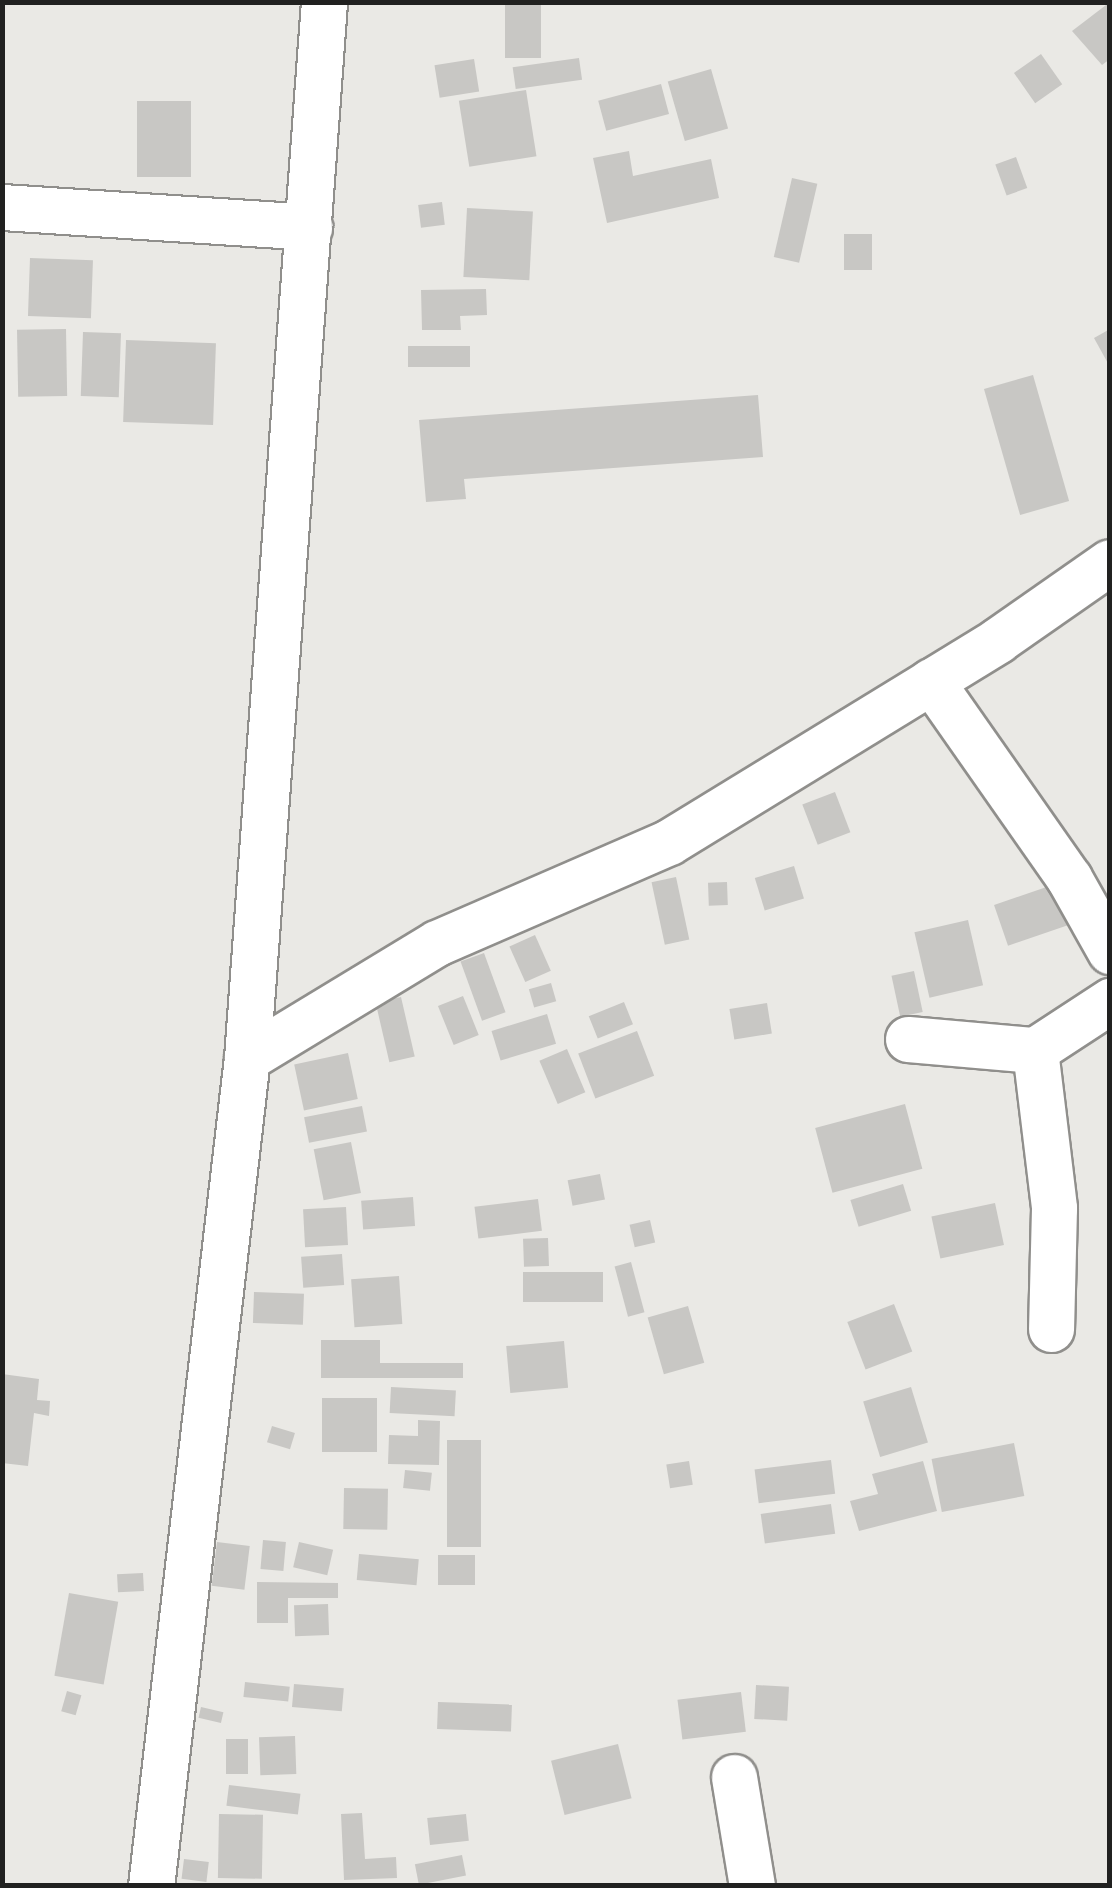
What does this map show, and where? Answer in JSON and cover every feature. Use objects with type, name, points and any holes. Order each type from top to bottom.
[{"type":"street","points":[[151,1886],[246,1058],[324,2]]},
{"type":"street","points":[[2,207],[310,227]]},
{"type":"street","points":[[246,1058],[438,944],[668,842],[931,681],[1110,562]]},
{"type":"street","points":[[931,681],[1069,878],[1110,951]]},
{"type":"street","points":[[908,1039],[1035,1050],[1110,1001]]},
{"type":"street","points":[[1035,1050],[1054,1208],[1051,1329]]},
{"type":"street","points":[[734,1776],[752,1886]]},
{"type":"building","points":[[505,2],[541,2],[541,58],[505,58]]},
{"type":"building","points":[[1110,2],[1110,59],[1102,65],[1072,31]]},
{"type":"building","points":[[1041,54],[1062,84],[1035,103],[1014,73]]},
{"type":"building","points":[[579,58],[582,80],[516,89],[513,67]]},
{"type":"building","points":[[474,59],[479,92],[440,98],[434,65]]},
{"type":"building","points":[[711,69],[728,129],[685,141],[668,81]]},
{"type":"building","points":[[661,84],[669,114],[606,131],[598,101]]},
{"type":"building","points":[[526,90],[536,156],[469,167],[459,101]]},
{"type":"building","points":[[137,101],[191,101],[191,177],[137,177]]},
{"type":"building","points":[[629,151],[633,176],[711,159],[719,198],[607,223],[593,158]]},
{"type":"building","points":[[1016,157],[1027,188],[1007,196],[995,165]]},
{"type":"building","points":[[792,178],[817,184],[799,263],[774,257]]},
{"type":"building","points":[[442,202],[445,225],[421,228],[418,205]]},
{"type":"building","points":[[467,208],[533,211],[529,280],[463,277]]},
{"type":"building","points":[[844,234],[872,234],[872,270],[844,270]]},
{"type":"building","points":[[30,258],[93,260],[91,318],[28,316]]},
{"type":"building","points":[[486,289],[487,315],[460,316],[461,330],[422,330],[421,290]]},
{"type":"building","points":[[66,329],[67,396],[18,397],[17,330]]},
{"type":"building","points":[[1110,329],[1110,367],[1094,338]]},
{"type":"building","points":[[83,332],[121,333],[119,397],[81,396]]},
{"type":"building","points":[[126,340],[216,343],[213,425],[123,422]]},
{"type":"building","points":[[408,346],[470,346],[470,367],[408,367]]},
{"type":"building","points":[[1033,375],[1069,501],[1020,515],[984,389]]},
{"type":"building","points":[[758,395],[763,457],[464,479],[466,499],[426,502],[419,420]]},
{"type":"building","points":[[835,792],[850,832],[818,845],[802,805]]},
{"type":"building","points":[[794,866],[804,899],[765,911],[755,878]]},
{"type":"building","points":[[676,877],[689,940],[665,945],[652,882]]},
{"type":"building","points":[[1064,881],[1078,922],[1008,946],[994,905]]},
{"type":"building","points":[[727,882],[728,905],[709,906],[708,883]]},
{"type":"building","points":[[968,920],[983,985],[929,998],[914,932]]},
{"type":"building","points":[[535,935],[551,971],[525,982],[509,946]]},
{"type":"building","points":[[484,953],[506,1012],[482,1021],[461,962]]},
{"type":"building","points":[[914,971],[923,1012],[900,1017],[892,976]]},
{"type":"building","points":[[551,983],[556,1001],[534,1008],[529,989]]},
{"type":"building","points":[[463,996],[479,1035],[454,1045],[438,1006]]},
{"type":"building","points":[[401,997],[415,1056],[389,1062],[376,1003]]},
{"type":"building","points":[[624,1002],[633,1024],[598,1038],[589,1016]]},
{"type":"building","points":[[767,1003],[772,1034],[734,1040],[729,1009]]},
{"type":"building","points":[[547,1014],[556,1044],[501,1061],[492,1031]]},
{"type":"building","points":[[637,1031],[654,1076],[595,1098],[578,1054]]},
{"type":"building","points":[[567,1049],[585,1092],[558,1104],[539,1061]]},
{"type":"building","points":[[348,1053],[358,1099],[304,1110],[294,1064]]},
{"type":"building","points":[[905,1104],[922,1169],[833,1193],[815,1128]]},
{"type":"building","points":[[362,1106],[367,1132],[309,1143],[304,1117]]},
{"type":"building","points":[[351,1142],[361,1193],[324,1200],[314,1149]]},
{"type":"building","points":[[600,1174],[605,1200],[573,1206],[568,1180]]},
{"type":"building","points":[[903,1184],[911,1211],[859,1227],[850,1200]]},
{"type":"building","points":[[413,1197],[415,1226],[363,1230],[361,1201]]},
{"type":"building","points":[[538,1199],[542,1231],[478,1239],[474,1207]]},
{"type":"building","points":[[995,1203],[1004,1245],[940,1259],[931,1217]]},
{"type":"building","points":[[346,1207],[348,1245],[305,1247],[303,1209]]},
{"type":"building","points":[[650,1220],[655,1242],[635,1247],[630,1225]]},
{"type":"building","points":[[548,1238],[549,1266],[524,1267],[523,1239]]},
{"type":"building","points":[[342,1254],[344,1285],[303,1288],[301,1257]]},
{"type":"building","points":[[631,1262],[644,1312],[628,1317],[615,1266]]},
{"type":"building","points":[[523,1272],[603,1272],[603,1302],[523,1302]]},
{"type":"building","points":[[399,1276],[402,1324],[354,1327],[351,1279]]},
{"type":"building","points":[[254,1292],[304,1294],[303,1325],[253,1323]]},
{"type":"building","points":[[894,1304],[912,1352],[866,1370],[847,1322]]},
{"type":"building","points":[[688,1306],[704,1363],[664,1374],[648,1318]]},
{"type":"building","points":[[321,1340],[380,1340],[380,1363],[463,1363],[463,1378],[321,1378]]},
{"type":"building","points":[[564,1341],[568,1388],[510,1393],[506,1346]]},
{"type":"building","points":[[2,1374],[39,1379],[37,1400],[50,1401],[49,1416],[34,1413],[28,1466],[2,1463]]},
{"type":"building","points":[[391,1387],[456,1390],[455,1416],[390,1413]]},
{"type":"building","points":[[911,1387],[928,1442],[880,1457],[863,1402]]},
{"type":"building","points":[[322,1398],[377,1398],[377,1452],[322,1452]]},
{"type":"building","points":[[418,1420],[440,1421],[439,1465],[388,1464],[389,1435],[418,1436]]},
{"type":"building","points":[[272,1426],[295,1433],[290,1449],[267,1442]]},
{"type":"building","points":[[447,1440],[481,1440],[481,1547],[447,1547]]},
{"type":"building","points":[[1014,1443],[1024,1496],[942,1512],[932,1459]]},
{"type":"building","points":[[831,1460],[835,1494],[759,1503],[755,1469]]},
{"type":"building","points":[[689,1461],[693,1485],[670,1488],[666,1465]]},
{"type":"building","points":[[923,1461],[937,1511],[859,1531],[850,1501],[878,1494],[872,1474]]},
{"type":"building","points":[[405,1470],[432,1473],[430,1491],[403,1488]]},
{"type":"building","points":[[344,1488],[388,1489],[387,1530],[343,1529]]},
{"type":"building","points":[[831,1504],[835,1534],[765,1544],[761,1514]]},
{"type":"building","points":[[263,1540],[286,1542],[283,1571],[260,1569]]},
{"type":"building","points":[[217,1542],[250,1546],[244,1590],[212,1586]]},
{"type":"building","points":[[299,1542],[333,1550],[327,1575],[293,1567]]},
{"type":"building","points":[[359,1554],[419,1559],[417,1585],[357,1580]]},
{"type":"building","points":[[438,1555],[475,1555],[475,1585],[438,1585]]},
{"type":"building","points":[[143,1573],[144,1591],[118,1592],[117,1574]]},
{"type":"building","points":[[257,1582],[338,1583],[338,1598],[288,1598],[288,1623],[257,1623]]},
{"type":"building","points":[[69,1593],[118,1602],[104,1684],[54,1676]]},
{"type":"building","points":[[328,1604],[329,1635],[295,1636],[294,1605]]},
{"type":"building","points":[[245,1682],[290,1687],[288,1702],[243,1697]]},
{"type":"building","points":[[294,1684],[344,1688],[342,1711],[292,1707]]},
{"type":"building","points":[[756,1685],[789,1687],[787,1721],[754,1719]]},
{"type":"building","points":[[67,1691],[81,1695],[76,1715],[61,1711]]},
{"type":"building","points":[[741,1692],[746,1732],[682,1740],[677,1700]]},
{"type":"building","points":[[438,1702],[512,1705],[511,1732],[437,1729]]},
{"type":"building","points":[[201,1707],[223,1712],[221,1723],[199,1718]]},
{"type":"building","points":[[295,1736],[296,1774],[260,1775],[259,1737]]},
{"type":"building","points":[[226,1739],[248,1739],[248,1774],[226,1774]]},
{"type":"building","points":[[618,1744],[632,1798],[565,1815],[551,1761]]},
{"type":"building","points":[[229,1785],[300,1794],[298,1815],[226,1806]]},
{"type":"building","points":[[362,1813],[365,1859],[396,1857],[397,1878],[344,1880],[341,1814]]},
{"type":"building","points":[[219,1814],[263,1815],[262,1879],[218,1878]]},
{"type":"building","points":[[466,1814],[469,1841],[430,1845],[427,1818]]},
{"type":"building","points":[[462,1855],[466,1876],[419,1885],[415,1864]]},
{"type":"building","points":[[184,1859],[209,1862],[206,1882],[182,1879]]}]
